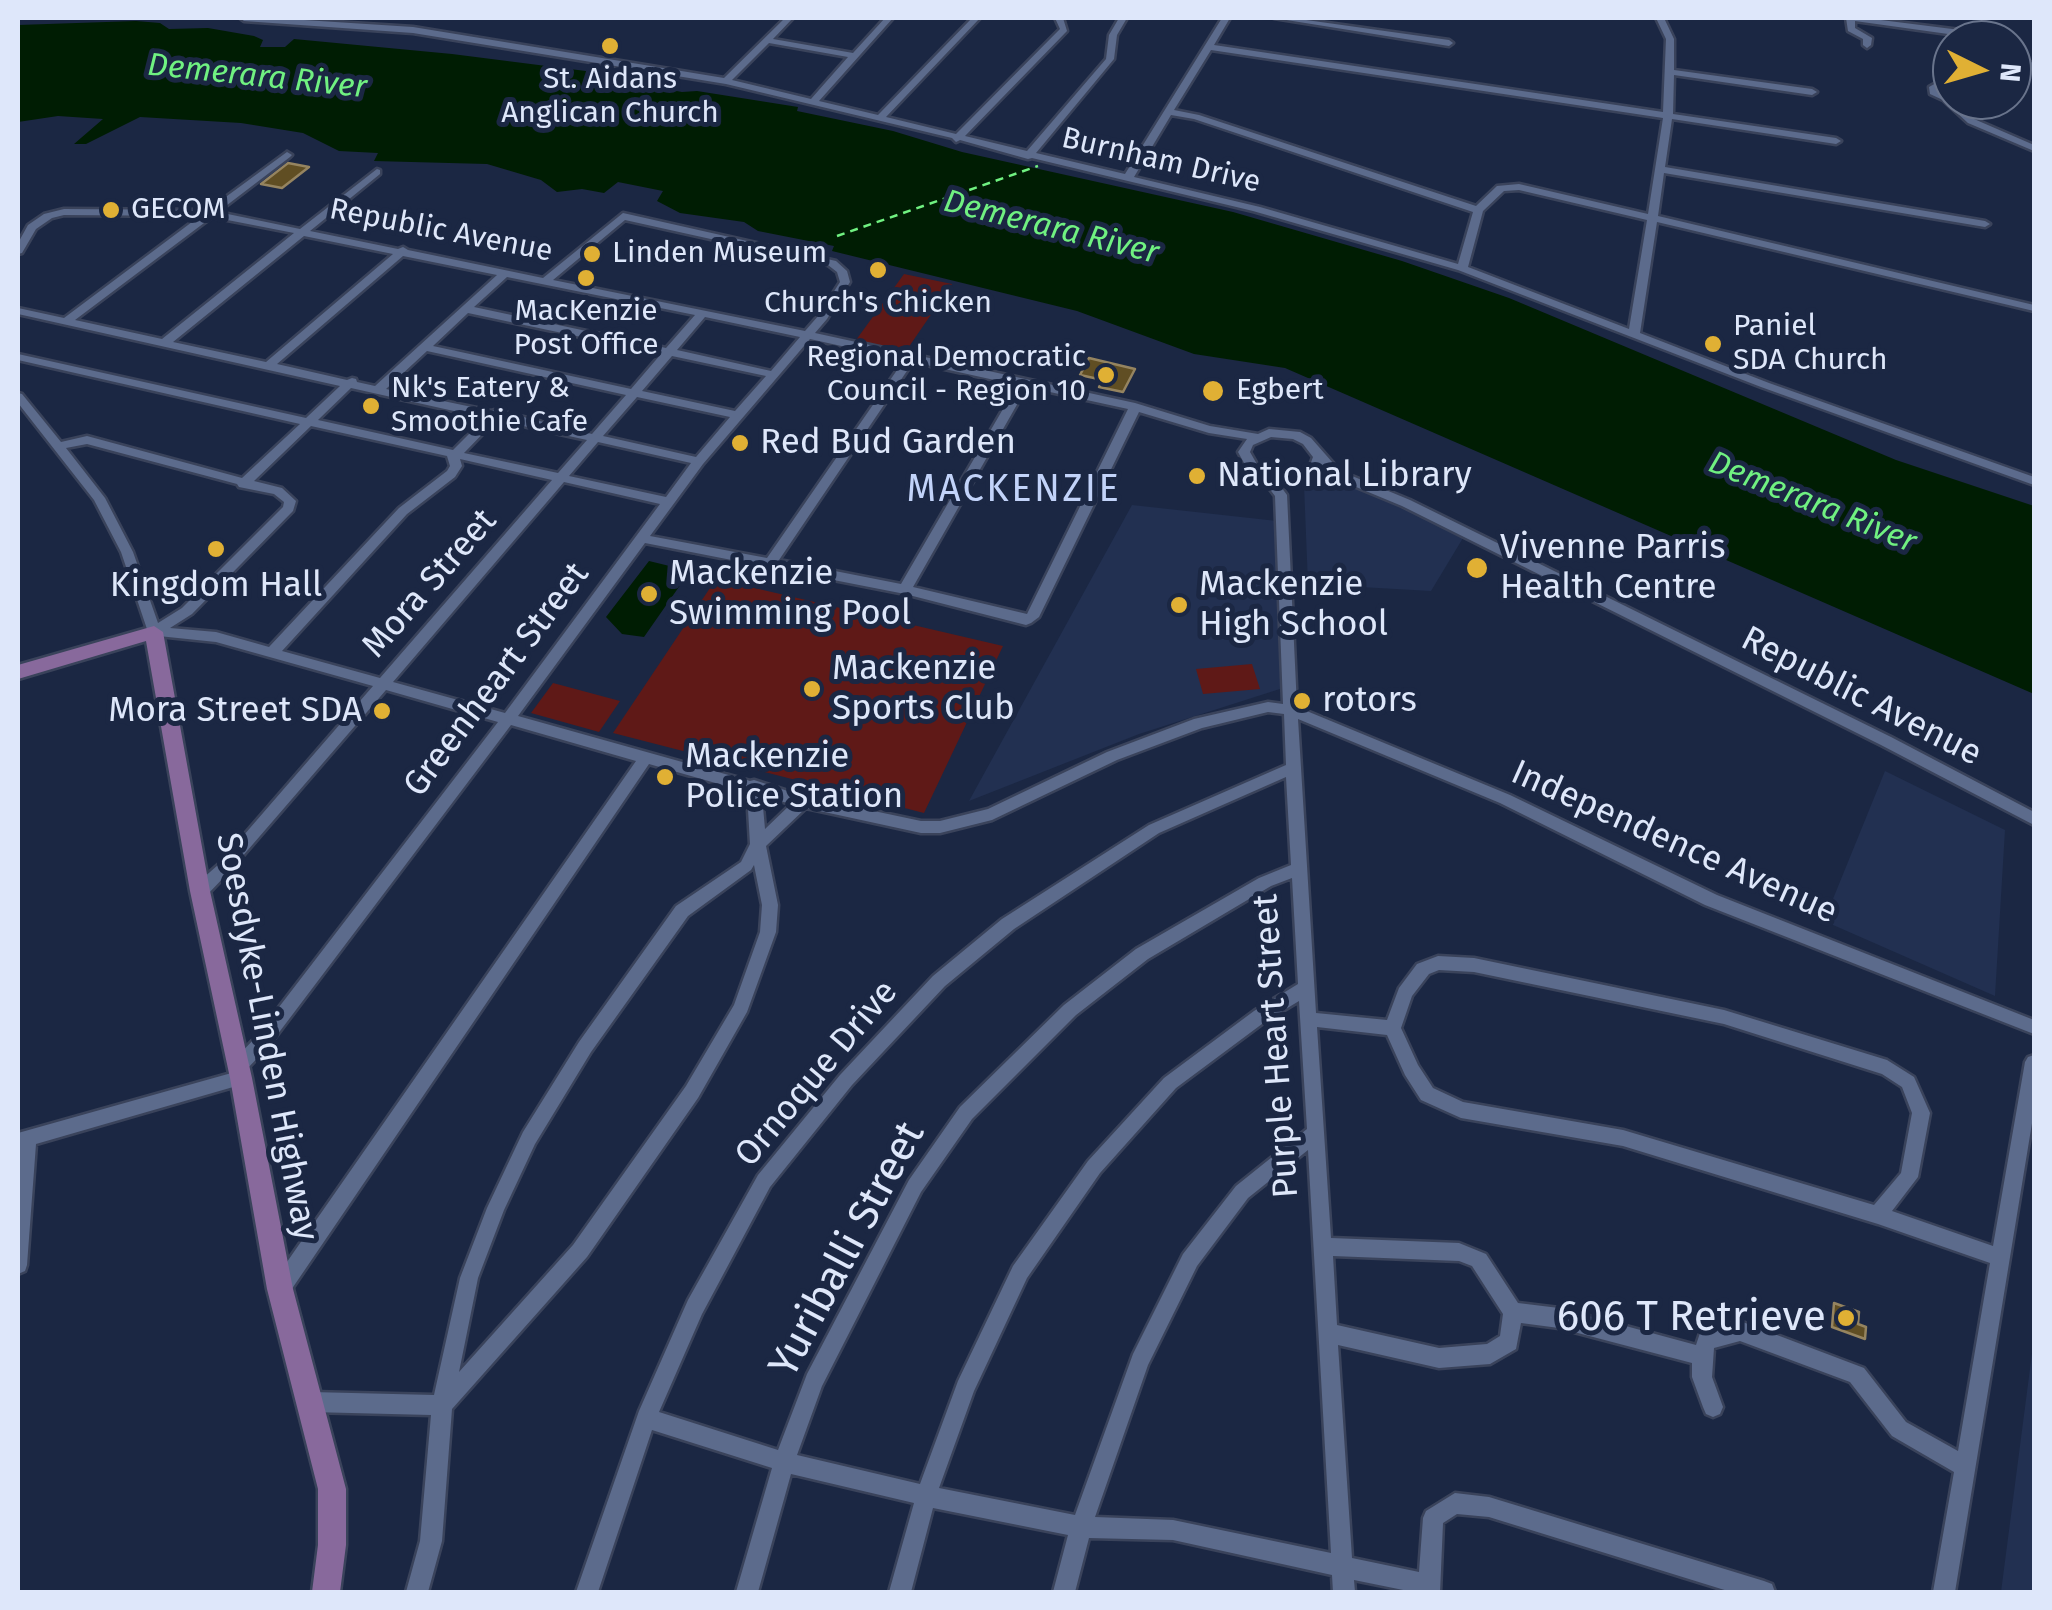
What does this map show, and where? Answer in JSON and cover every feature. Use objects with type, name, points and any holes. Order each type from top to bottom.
[{"type":"main road","points":[[18,672],[154,632]]},
{"type":"main road","name":"Soesdyke-Linden Highway","points":[[154,632],[200,890],[240,1072],[280,1289],[332,1490],[332,1545],[326,1592]]},
{"type":"street","name":"Burnham Drive","points":[[244,18],[322,19],[726,81],[1312,224],[1462,268],[1765,386],[2034,481]]},
{"type":"street","points":[[726,81],[789,18]]},
{"type":"street","points":[[814,101],[889,18]]},
{"type":"street","points":[[879,119],[976,18]]},
{"type":"street","points":[[956,139],[1064,29],[1059,18]]},
{"type":"street","points":[[1028,156],[1110,59],[1113,35],[1123,18]]},
{"type":"street","points":[[1128,178],[1226,18]]},
{"type":"street","points":[[1278,18],[1449,42]]},
{"type":"street","points":[[1634,334],[1668,118],[1670,72],[1666,30],[1660,18]]},
{"type":"street","points":[[1867,44],[1868,38],[1851,29],[1850,18],[1932,29]]},
{"type":"street","points":[[767,40],[855,56]]},
{"type":"street","points":[[1208,47],[1836,141]]},
{"type":"street","points":[[1670,72],[1812,92]]},
{"type":"street","points":[[1168,112],[1196,117],[1478,210]]},
{"type":"street","points":[[1969,120],[1998,136],[2034,148]]},
{"type":"street","points":[[64,323],[287,155]]},
{"type":"street","points":[[1661,169],[1985,224]]},
{"type":"street","points":[[163,344],[377,172]]},
{"type":"street","points":[[1462,268],[1478,210],[1501,188],[1519,187],[2034,308]]},
{"type":"street","name":"Republic Avenue","points":[[18,251],[32,227],[48,216],[78,210],[208,213],[807,335],[1258,437]]},
{"type":"street","name":"Greenheart Street","points":[[240,1072],[700,461],[830,309],[845,282],[842,271],[832,263],[632,217],[619,217],[547,280]]},
{"type":"street","points":[[268,367],[403,250]]},
{"type":"street","points":[[380,388],[506,272]]},
{"type":"street","points":[[467,308],[771,374]]},
{"type":"street","points":[[18,311],[700,461]]},
{"type":"street","name":"Mora Street","points":[[200,890],[382,686],[703,313]]},
{"type":"street","points":[[424,347],[736,415]]},
{"type":"street","points":[[18,357],[669,502]]},
{"type":"street","points":[[770,564],[911,358]]},
{"type":"street","points":[[243,484],[352,382]]},
{"type":"street","points":[[906,589],[1024,382]]},
{"type":"street","points":[[18,396],[100,498],[120,539],[154,632]]},
{"type":"street","points":[[644,540],[906,589],[1013,618],[1032,617],[1135,407]]},
{"type":"street","points":[[453,456],[495,414]]},
{"type":"street","points":[[1229,433],[1246,461],[1281,495],[1319,457],[1307,441],[1282,433],[1258,437],[1244,452],[1246,461]]},
{"type":"street","points":[[60,446],[87,440],[287,494],[289,508],[186,611],[154,632]]},
{"type":"street","points":[[270,654],[403,511],[451,474],[456,466],[453,456]]},
{"type":"street","name":"Republic Avenue","points":[[1319,457],[1336,474],[1406,504],[1886,741],[2034,819]]},
{"type":"street","name":"Republic Avenue","points":[[1303,476],[1336,474]]},
{"type":"street","points":[[1265,476],[1303,476]]},
{"type":"street","name":"Purple Heart Street","points":[[1281,495],[1293,768],[1344,1592]]},
{"type":"street","points":[[154,632],[216,637],[803,802],[921,827],[962,823],[992,814],[1112,756],[1199,723],[1268,707],[1291,710]]},
{"type":"street","name":"Independence Avenue","points":[[1291,710],[1504,799],[1711,900],[2034,1027]]},
{"type":"street","points":[[280,1289],[646,758]]},
{"type":"street","name":"Ornoque Drive","points":[[587,1592],[646,1418],[695,1307],[764,1181],[846,1080],[939,981],[1008,924],[1154,829],[1293,768]]},
{"type":"street","points":[[311,1402],[442,1405],[580,1251],[718,1054],[742,1007],[768,932],[770,905],[758,844],[754,786]]},
{"type":"street","points":[[417,1592],[431,1541],[442,1405],[469,1278],[529,1138],[585,1046],[682,911],[746,866],[758,844],[803,802]]},
{"type":"street","name":"Yuriballi Street","points":[[746,1592],[784,1462],[814,1381],[915,1186],[966,1113],[1070,1010],[1142,954],[1266,882],[1299,870]]},
{"type":"street","points":[[1878,1215],[1909,1178],[1921,1114],[1908,1082],[1887,1068],[1667,1003],[1474,965],[1438,963],[1423,969],[1405,993],[1393,1028],[1410,1070],[1427,1094],[1461,1110],[1624,1138],[1878,1215],[2002,1258]]},
{"type":"street","points":[[900,1592],[926,1496],[965,1388],[1020,1272],[1094,1167],[1170,1083],[1260,1016],[1306,988]]},
{"type":"street","points":[[1309,1020],[1393,1028]]},
{"type":"street","points":[[1944,1592],[2034,1062]]},
{"type":"street","points":[[18,1265],[22,1140],[240,1072]]},
{"type":"street","points":[[1064,1592],[1082,1526],[1140,1361],[1190,1260],[1242,1192],[1315,1133]]},
{"type":"street","points":[[1322,1246],[1459,1252],[1478,1260],[1514,1312],[1509,1342],[1490,1354],[1439,1358],[1328,1333]]},
{"type":"street","points":[[1514,1312],[1559,1318],[1702,1356]]},
{"type":"street","points":[[1713,1407],[1702,1377],[1707,1340],[1740,1331],[1789,1346],[1858,1375],[1899,1429],[1966,1467]]},
{"type":"street","points":[[646,1418],[784,1462],[926,1496],[1082,1526],[1172,1530],[1428,1589],[1433,1518],[1455,1502],[1489,1507],[1764,1592]]},
{"type":"shaded area","points":[[904,274],[952,284],[906,351],[856,340]]},
{"type":"shaded area","name":"Mackenzie High School","points":[[1328,478],[1389,499],[1463,538],[1431,591],[1308,584],[1304,485]]},
{"type":"shaded area","name":"Mackenzie High School","points":[[1132,505],[1277,521],[1283,688],[1139,734],[969,801]]},
{"type":"shaded area","name":"Mackenzie Sports Club","points":[[716,579],[1003,646],[924,813],[613,733]]},
{"type":"shaded area","points":[[1252,664],[1260,689],[1203,694],[1196,669]]},
{"type":"shaded area","points":[[553,683],[620,701],[599,732],[531,713]]},
{"type":"shaded area","points":[[1885,771],[2005,830],[1995,996],[1824,921]]},
{"type":"shaded area","points":[[2034,1338],[2034,1592],[2001,1592]]},
{"type":"water","name":"Demerara River","points":[[160,23],[169,29],[208,28],[254,36],[263,40],[260,47],[285,47],[294,39],[452,54],[625,76],[628,82],[682,92],[798,107],[797,111],[893,131],[962,152],[1233,212],[1402,261],[1509,298],[1896,460],[2034,506],[2034,694],[1285,368],[1194,354],[1077,311],[832,251],[834,246],[758,231],[744,222],[680,213],[657,201],[663,191],[618,182],[604,193],[582,189],[557,192],[541,180],[487,164],[374,161],[378,153],[339,151],[303,133],[241,123],[140,117],[86,144],[74,144],[103,119],[58,116],[18,122],[18,25]]},
{"type":"water","name":"Mackenzie Swimming Pool","points":[[649,561],[690,571],[644,637],[622,634],[606,617]]},
{"type":"building","points":[[288,163],[309,167],[282,188],[261,184]]},
{"type":"building","name":"Regional Democratic Council - Region 10","points":[[1089,358],[1135,369],[1123,392],[1099,387],[1103,380],[1080,375]]},
{"type":"building","name":"606 T Retrieve","points":[[1834,1303],[1859,1312],[1858,1324],[1866,1327],[1865,1339],[1832,1327]]},
{"type":"ferry route","points":[[837,236],[1038,166]]},
{"type":"place","name":"St. Aidans Anglican Church","points":[[610,46]]},
{"type":"place","name":"GECOM","points":[[111,210]]},
{"type":"place","name":"Linden Museum","points":[[592,254]]},
{"type":"place","name":"Church's Chicken","points":[[878,270]]},
{"type":"place","name":"MacKenzie Post Office","points":[[586,278]]},
{"type":"place","name":"Paniel SDA Church","points":[[1713,344]]},
{"type":"place","name":"Regional Democratic Council - Region 10","points":[[1106,375]]},
{"type":"place","name":"Egbert","points":[[1213,391]]},
{"type":"place","name":"Nk's Eatery & Smoothie Cafe","points":[[371,406]]},
{"type":"place","name":"Red Bud Garden","points":[[740,443]]},
{"type":"place","name":"National Library","points":[[1197,476]]},
{"type":"place","name":"Kingdom Hall","points":[[216,549]]},
{"type":"place","name":"Vivenne Parris Health Centre","points":[[1477,568]]},
{"type":"place","name":"Mackenzie Swimming Pool","points":[[649,594]]},
{"type":"place","name":"Mackenzie High School","points":[[1179,605]]},
{"type":"place","name":"Mackenzie Sports Club","points":[[812,689]]},
{"type":"place","name":"rotors","points":[[1302,701]]},
{"type":"place","name":"Mora Street SDA","points":[[382,711]]},
{"type":"place","name":"Mackenzie Police Station","points":[[665,777]]},
{"type":"place","name":"606 T Retrieve","points":[[1846,1318]]},
{"type":"district","name":"MACKENZIE","points":[[1014,490]]}]
